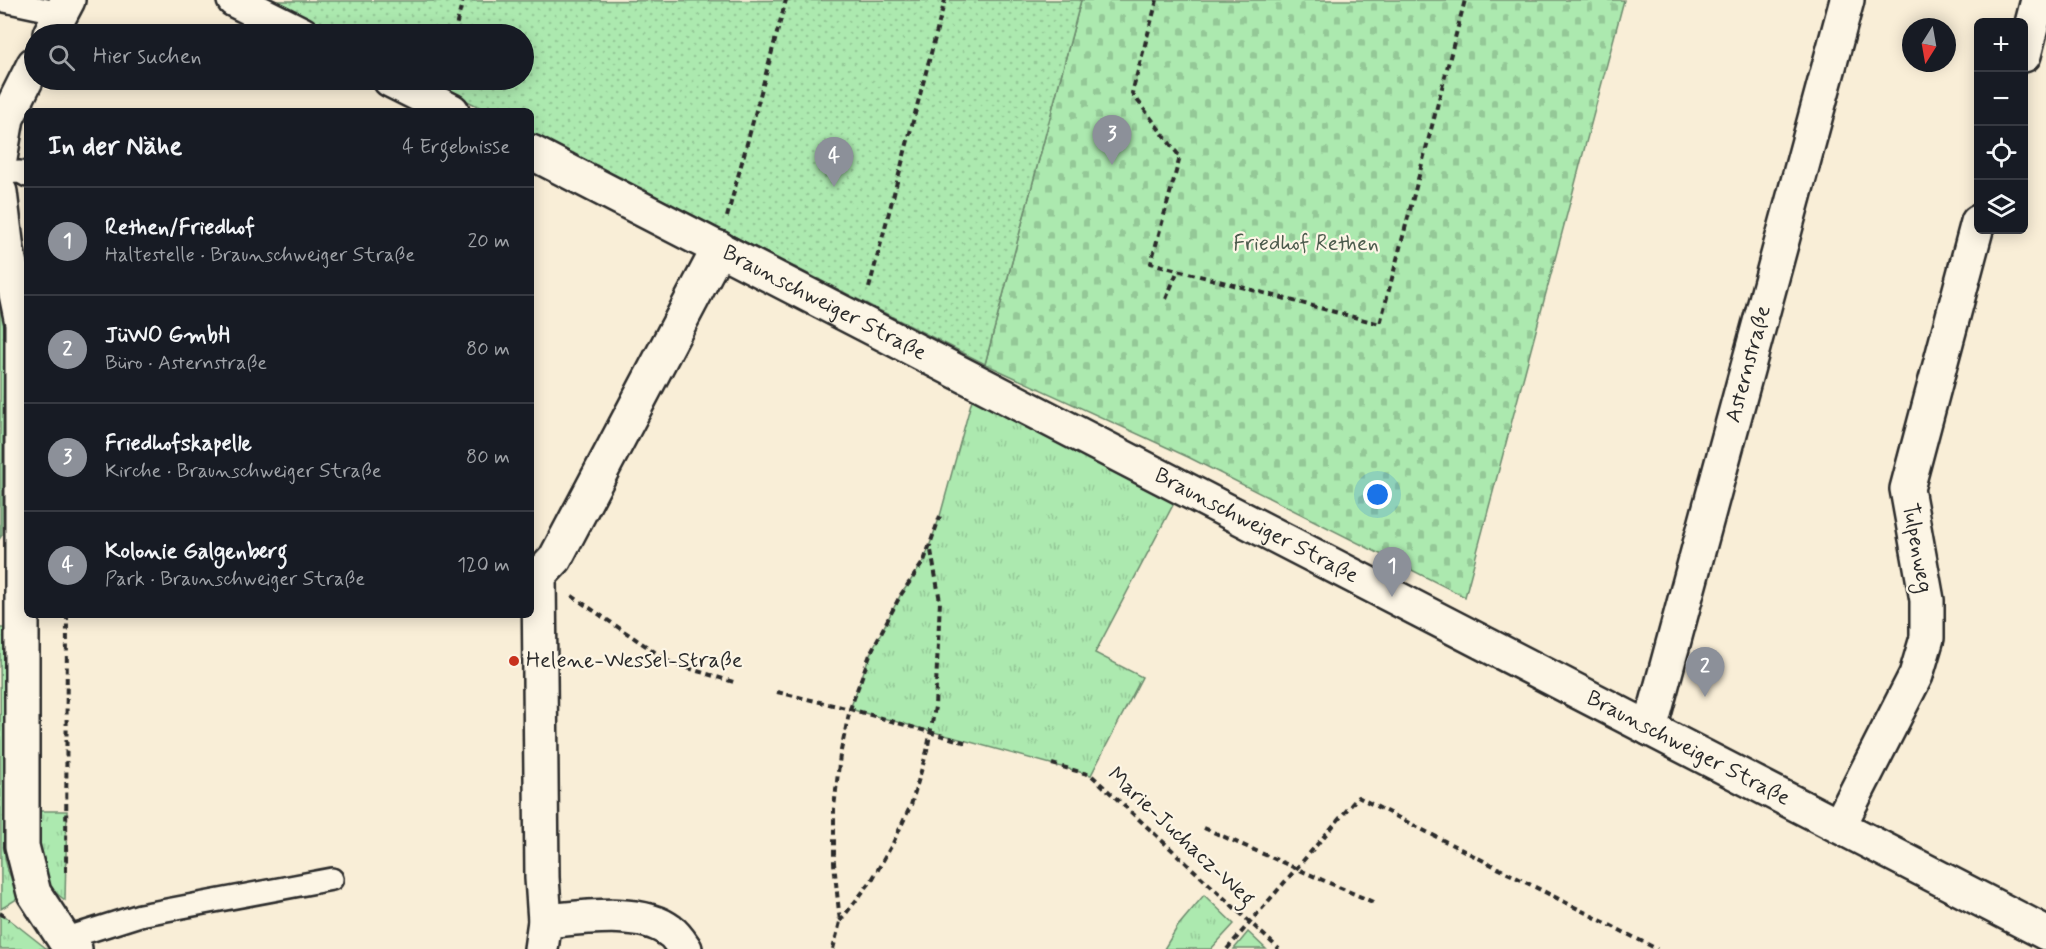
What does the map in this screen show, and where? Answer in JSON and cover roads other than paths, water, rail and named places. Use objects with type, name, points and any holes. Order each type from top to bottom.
[{"type":"street","points":[[234,0],[282,24]]},
{"type":"street","name":"Asternstraße","points":[[1650,729],[1847,0]]},
{"type":"street","points":[[2028,39],[2038,0]]},
{"type":"street","points":[[0,159],[7,118],[24,84]]},
{"type":"street","points":[[410,90],[446,108]]},
{"type":"street","name":"Braunschweiger Straße","points":[[534,154],[2046,933]]},
{"type":"street","points":[[0,192],[7,250],[22,323],[16,577],[22,846],[34,893],[61,946]]},
{"type":"street","name":"Tulpenweg","points":[[1839,826],[1916,675],[1927,638],[1927,600],[1907,489],[1975,234]]},
{"type":"street","points":[[685,949],[670,930],[638,918],[604,915],[543,935],[535,576],[555,559],[719,248]]},
{"type":"lane","points":[[0,0],[59,16]]},
{"type":"lane","points":[[0,173],[20,172],[24,174]]},
{"type":"lane","points":[[61,946],[140,915],[332,879]]},
{"type":"place","name":"Friedhofskapelle","points":[[1112,165]]},
{"type":"place","name":"Kolonie Galgenberg","points":[[834,187]]},
{"type":"place","name":"Rethen/Friedhof","points":[[1392,597]]},
{"type":"place","name":"Helene-Wessel-Straße","points":[[514,661]]},
{"type":"place","name":"JüWO GmbH","points":[[1705,697]]},
{"type":"park label","name":"Friedhof Rethen","points":[[1306,244]]}]
